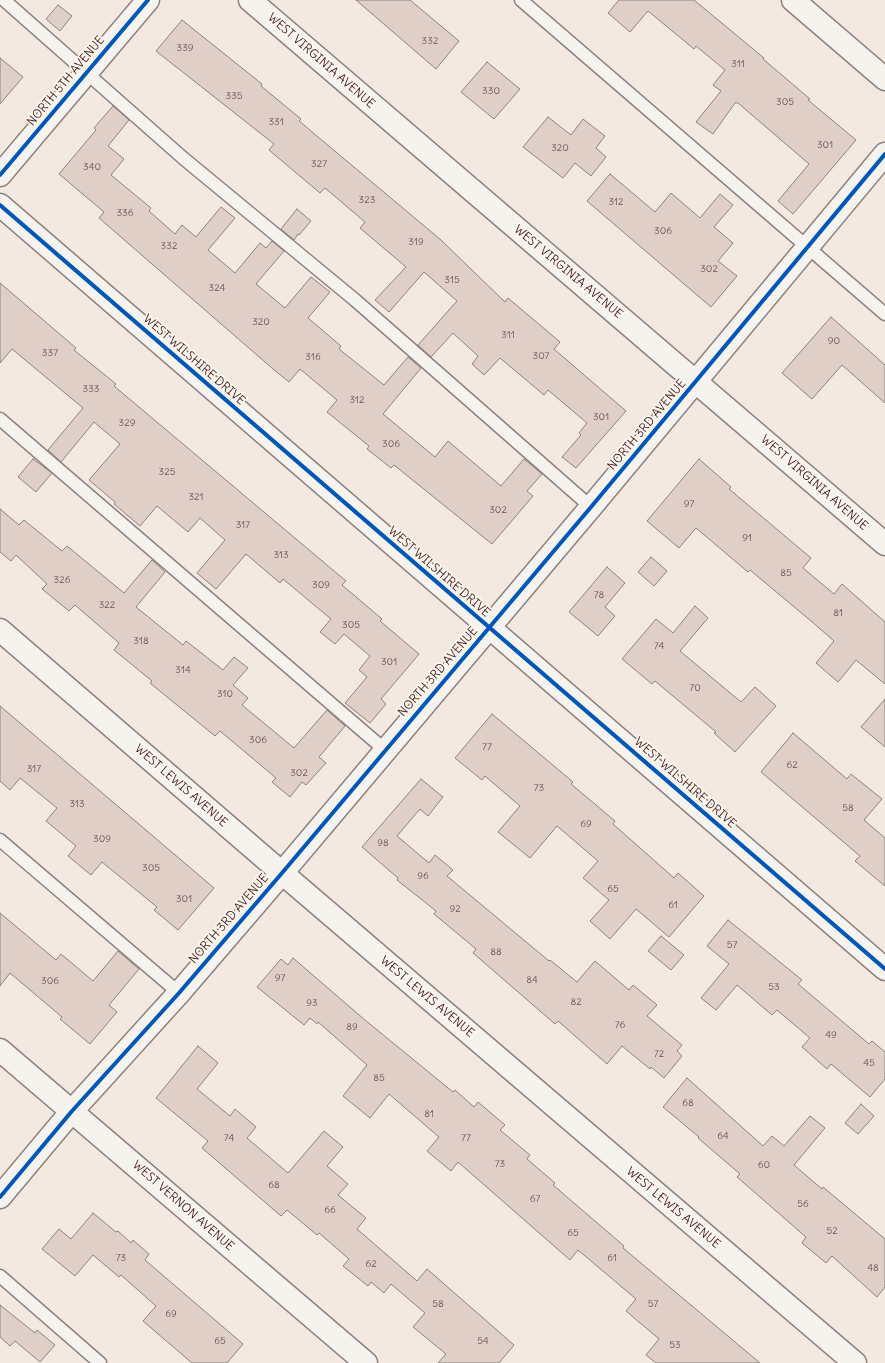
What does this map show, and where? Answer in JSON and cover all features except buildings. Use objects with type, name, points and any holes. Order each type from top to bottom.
[{"type":"street","name":"NORTH 5TH AVENUE","points":[[0,175],[148,0]]},
{"type":"street","name":"WEST VIRGINIA AVENUE","points":[[250,0],[885,544]]},
{"type":"street","points":[[793,0],[885,79]]},
{"type":"street","name":"NORTH 3RD AVENUE","points":[[0,1197],[72,1111],[179,993],[282,873],[591,508],[885,154]]},
{"type":"street","name":"WEST WILSHIRE DRIVE","points":[[0,205],[885,968]]},
{"type":"street","name":"WEST LEWIS AVENUE","points":[[0,630],[855,1363]]},
{"type":"street","name":"WEST VERNON AVENUE","points":[[0,1050],[366,1363]]},
{"type":"lane","points":[[4,0],[183,158],[355,300],[591,508]]},
{"type":"lane","points":[[521,0],[885,314]]},
{"type":"lane","points":[[0,420],[385,750]]},
{"type":"lane","points":[[0,840],[179,993]]},
{"type":"lane","points":[[0,1276],[100,1363]]},
{"type":"cycle path","points":[[0,175],[148,0]]},
{"type":"cycle path","points":[[0,1197],[72,1111],[179,993],[282,873],[591,507],[885,154]]},
{"type":"cycle path","points":[[0,205],[885,969]]}]
